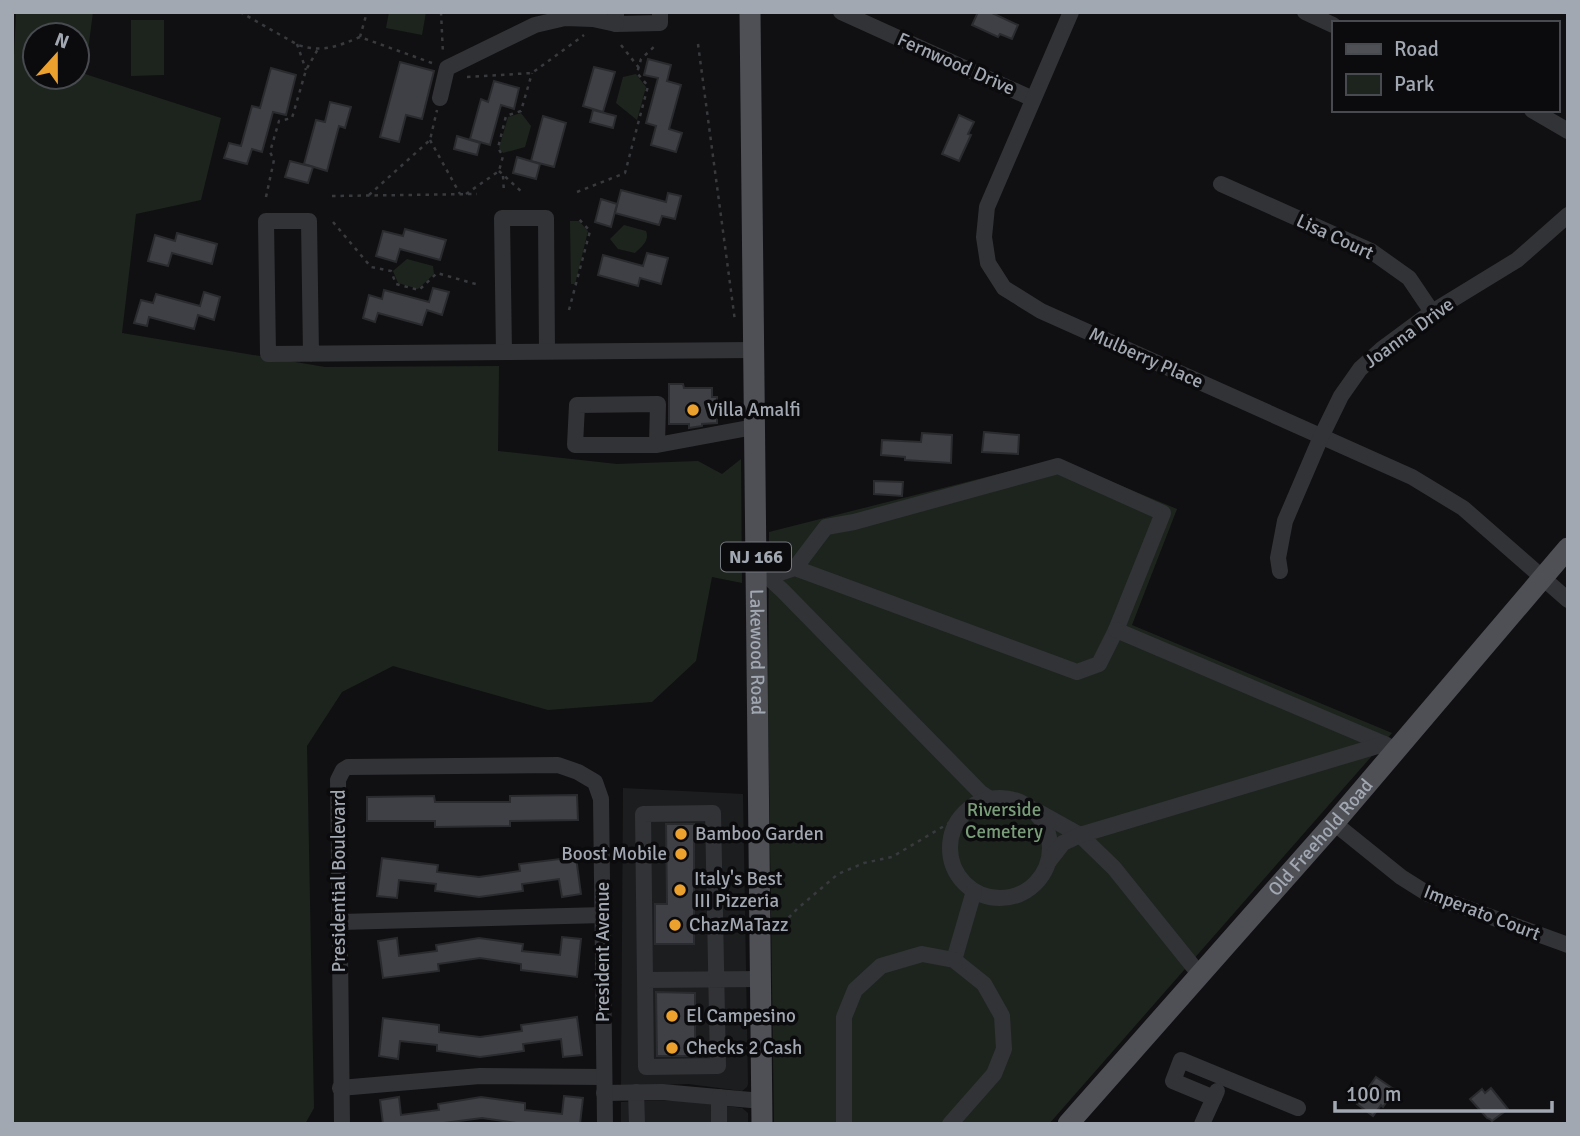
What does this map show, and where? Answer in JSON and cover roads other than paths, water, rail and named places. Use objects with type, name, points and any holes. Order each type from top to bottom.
[{"type":"main road","name":"Lakewood Road","points":[[750,12],[754,427],[762,575],[762,1124]]},
{"type":"main road","name":"Old Freehold Road","points":[[1068,1124],[1334,823],[1391,746],[1568,548]]},
{"type":"street","points":[[440,99],[447,68],[535,25],[565,18],[616,18],[660,23],[660,12]]},
{"type":"street","name":"Mulberry Place","points":[[1071,12],[987,207],[984,237],[988,262],[1003,288],[1041,312],[1412,477],[1463,508],[1568,600]]},
{"type":"street","points":[[1305,12],[1332,24]]},
{"type":"street","name":"Fernwood Drive","points":[[847,13],[1033,99]]},
{"type":"street","points":[[1535,112],[1568,131]]},
{"type":"street","name":"Lisa Court","points":[[1221,184],[1371,251],[1409,278],[1432,312]]},
{"type":"street","name":"Joanna Drive","points":[[1280,571],[1278,558],[1285,521],[1341,396],[1360,369],[1432,312],[1517,260],[1568,215]]},
{"type":"street","points":[[503,352],[502,218],[546,218],[547,351]]},
{"type":"street","points":[[311,354],[309,221],[266,221],[268,354],[311,354],[503,352],[547,351],[754,350]]},
{"type":"street","points":[[657,445],[657,404],[576,405],[575,445],[657,445],[754,427]]},
{"type":"street","points":[[762,575],[795,568],[1077,672],[1099,664],[1116,630],[1163,513],[1058,466],[854,522],[826,527],[795,568]]},
{"type":"street","points":[[762,575],[990,799]]},
{"type":"street","points":[[1116,630],[1391,746]]},
{"type":"street","points":[[1200,975],[1114,868],[1080,835],[1023,804],[1007,799],[990,799],[975,805],[961,816],[953,831],[950,848],[957,873],[974,891],[990,898],[1006,898],[1033,886],[1063,843],[1080,835],[1391,746]]},
{"type":"street","name":"Presidential Boulevard","points":[[342,1124],[338,779],[342,770],[348,766],[558,765],[595,782]]},
{"type":"street","name":"President Avenue","points":[[595,782],[601,799],[605,1124]]},
{"type":"street","points":[[1023,804],[1044,824],[1049,836],[1049,861]]},
{"type":"street","points":[[713,813],[718,1066],[646,1067],[646,980],[643,814],[713,813]]},
{"type":"street","name":"Imperato Court","points":[[1334,823],[1401,877],[1428,894],[1568,945]]},
{"type":"street","points":[[954,960],[974,891]]},
{"type":"street","points":[[340,922],[604,915]]},
{"type":"street","points":[[844,1124],[844,1017],[855,990],[881,966],[922,954],[954,960],[985,984],[1002,1016],[1004,1049],[994,1073],[950,1124]]},
{"type":"street","points":[[646,980],[760,979]]},
{"type":"street","points":[[1214,1098],[1173,1081],[1181,1060],[1298,1108]]},
{"type":"street","points":[[340,1088],[480,1076],[604,1085],[636,1092],[762,1101]]},
{"type":"street","points":[[1202,1124],[1223,1077]]},
{"type":"street","points":[[636,1092],[637,1124]]},
{"type":"street","points":[[719,1097],[719,1124]]},
{"type":"place","name":"Villa Amalfi","points":[[693,410]]},
{"type":"place","name":"Bamboo Garden","points":[[681,834]]},
{"type":"place","name":"Boost Mobile","points":[[681,854]]},
{"type":"place","name":"Italy's Best III Pizzeria","points":[[680,890]]},
{"type":"place","name":"ChazMaTazz","points":[[675,925]]},
{"type":"place","name":"El Campesino","points":[[672,1016]]},
{"type":"place","name":"Checks 2 Cash","points":[[672,1048]]},
{"type":"park label","name":"Riverside Cemetery","points":[[1004,821]]}]
